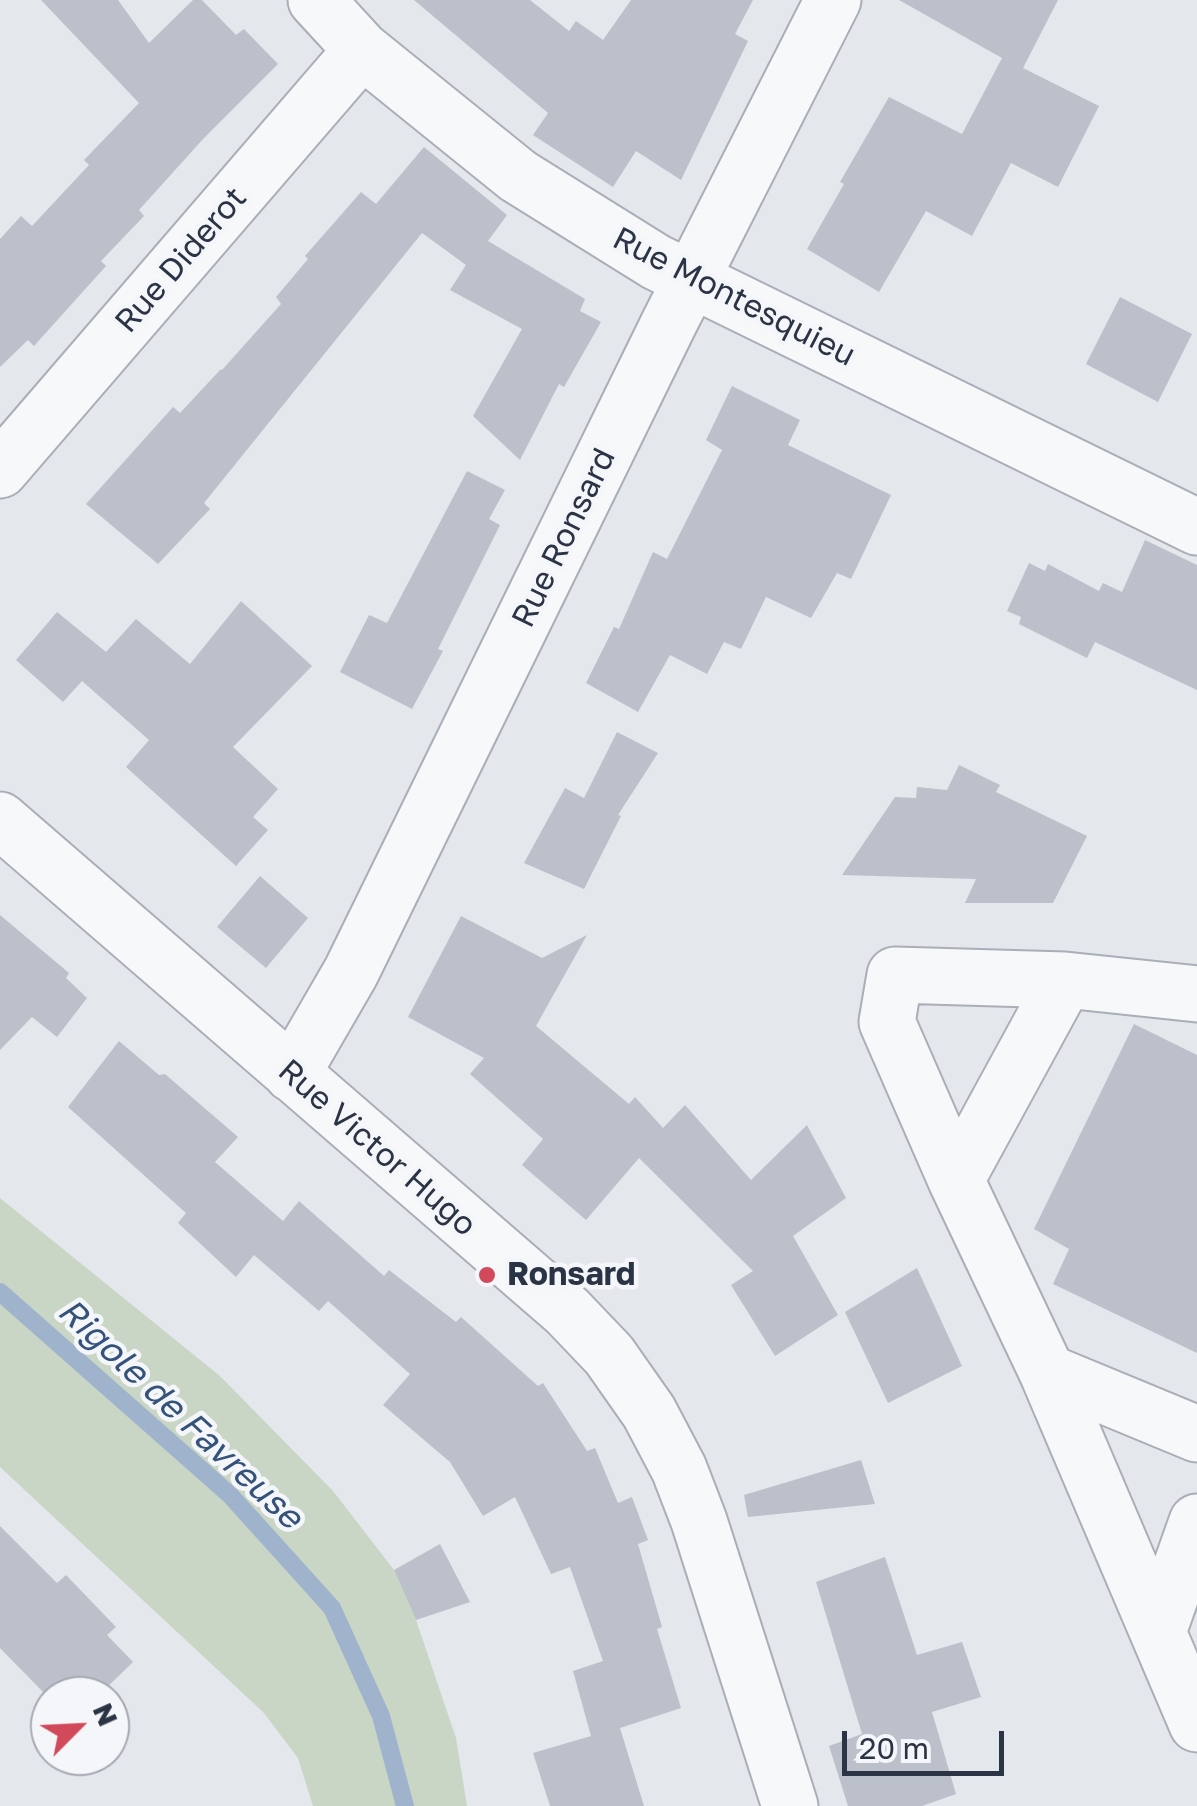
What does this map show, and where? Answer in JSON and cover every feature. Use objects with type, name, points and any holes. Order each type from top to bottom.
[{"type":"street","name":"Rue Montesquieu","points":[[316,0],[362,50],[518,176],[656,262],[1197,527]]},
{"type":"street","name":"Rue Ronsard","points":[[292,1074],[351,972],[833,0]]},
{"type":"street","name":"Rue Diderot","points":[[0,470],[362,50]]},
{"type":"street","name":"Rue Victor Hugo","points":[[0,820],[566,1311],[609,1355],[649,1412],[679,1469],[790,1806]]},
{"type":"street","points":[[1197,994],[1064,980],[895,975],[887,1022],[1047,1372],[1197,1724]]},
{"type":"street","points":[[956,1180],[1064,980]]},
{"type":"street","points":[[1047,1372],[1197,1434]]},
{"type":"street","points":[[1158,1632],[1197,1522]]},
{"type":"green space","points":[[0,1198],[220,1376],[333,1491],[394,1570],[416,1620],[456,1738],[467,1806],[313,1806],[298,1758],[263,1712],[0,1467]]},
{"type":"building","points":[[41,0],[118,0],[149,43],[193,0],[202,0],[236,35],[244,29],[278,64],[139,210],[144,216],[101,261],[106,266],[34,346],[28,340],[0,367],[0,239],[21,216],[32,226],[89,165],[84,160],[139,103]]},
{"type":"building","points":[[414,0],[530,0],[569,31],[576,21],[603,40],[631,0],[753,0],[735,34],[748,41],[681,180],[636,151],[613,187],[533,135],[548,113]]},
{"type":"building","points":[[899,0],[1058,0],[1023,68],[1099,106],[1058,187],[1011,163],[972,236],[926,211],[879,292],[807,249],[844,184],[840,182],[889,97],[962,134],[1002,58]]},
{"type":"building","points":[[424,147],[507,215],[488,241],[585,299],[580,311],[601,322],[564,387],[559,384],[520,460],[473,416],[522,329],[450,290],[466,265],[422,233],[204,503],[210,509],[158,564],[86,504],[173,407],[180,413],[281,304],[276,297],[308,259],[305,256],[361,192],[376,204]]},
{"type":"building","points":[[1120,297],[1192,334],[1158,402],[1086,364]]},
{"type":"building","points":[[732,386],[800,420],[788,445],[891,495],[851,579],[837,573],[811,618],[766,597],[741,649],[724,642],[707,674],[670,655],[638,712],[586,683],[614,627],[619,629],[653,552],[667,559],[722,450],[706,440]]},
{"type":"building","points":[[467,471],[505,490],[489,519],[500,525],[412,709],[340,672],[369,615],[387,623]]},
{"type":"building","points":[[1145,540],[1197,565],[1197,690],[1095,642],[1087,658],[1019,624],[1021,617],[1007,611],[1029,563],[1045,571],[1048,564],[1099,591],[1103,583],[1122,592]]},
{"type":"building","points":[[241,601],[312,666],[233,747],[278,789],[253,817],[268,830],[236,866],[126,767],[149,740],[82,681],[63,702],[16,660],[57,612],[106,652],[136,619],[190,664]]},
{"type":"building","points":[[617,732],[658,753],[618,815],[621,816],[584,889],[524,863],[565,788],[584,798]]},
{"type":"building","points":[[959,765],[1000,785],[996,792],[1087,836],[1053,903],[965,903],[976,879],[842,875],[895,797],[916,798],[917,787],[947,790]]},
{"type":"building","points":[[260,876],[308,918],[266,968],[217,927]]},
{"type":"building","points":[[0,915],[69,973],[66,978],[87,998],[57,1037],[32,1017],[0,1050]]},
{"type":"building","points":[[461,916],[542,958],[587,935],[536,1026],[629,1104],[635,1097],[663,1128],[685,1105],[751,1180],[807,1125],[846,1198],[793,1236],[838,1315],[775,1356],[731,1285],[753,1271],[639,1158],[586,1220],[522,1165],[543,1139],[470,1074],[484,1058],[408,1017]]},
{"type":"building","points":[[1134,1024],[1197,1055],[1197,1353],[1053,1284],[1069,1249],[1034,1229]]},
{"type":"building","points":[[119,1041],[159,1075],[165,1074],[238,1137],[215,1162],[283,1221],[299,1201],[384,1276],[389,1270],[456,1322],[461,1317],[538,1386],[543,1383],[587,1451],[595,1448],[618,1503],[632,1497],[648,1540],[638,1544],[662,1627],[657,1629],[681,1708],[620,1728],[644,1806],[550,1806],[533,1753],[591,1736],[573,1671],[603,1661],[570,1567],[551,1574],[515,1497],[483,1516],[450,1462],[383,1405],[410,1374],[328,1301],[319,1311],[254,1255],[236,1277],[178,1223],[186,1213],[68,1107]]},
{"type":"building","points":[[917,1268],[962,1366],[888,1403],[845,1312]]},
{"type":"building","points":[[861,1460],[875,1504],[748,1517],[744,1495]]},
{"type":"building","points":[[0,1526],[57,1583],[66,1575],[116,1627],[107,1635],[133,1662],[119,1676],[30,1679],[0,1648]]},
{"type":"building","points":[[440,1544],[470,1602],[416,1620],[394,1570]]},
{"type":"building","points":[[885,1557],[917,1655],[962,1642],[981,1697],[932,1712],[956,1794],[922,1806],[848,1806],[829,1746],[862,1734],[816,1582]]},
{"type":"waterway","name":"Rigole de Favreuse","points":[[0,1292],[230,1495],[332,1608],[381,1716],[405,1806]]},
{"type":"place","name":"Ronsard","points":[[487,1275]]}]
